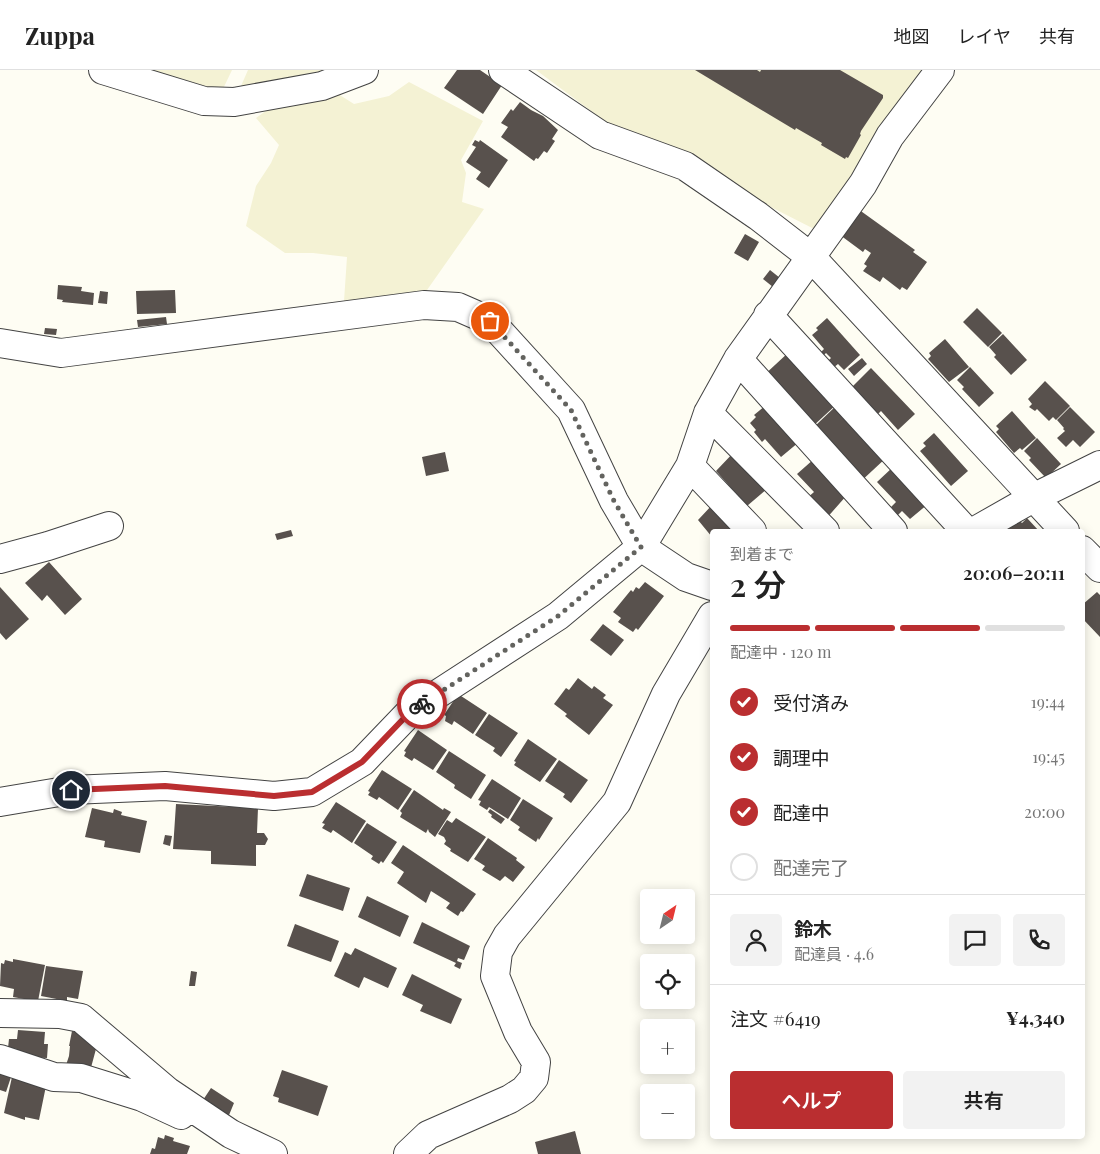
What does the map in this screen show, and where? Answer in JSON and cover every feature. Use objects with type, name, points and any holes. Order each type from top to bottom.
[{"type":"street","points":[[103,70],[204,101],[234,102],[322,86],[364,70]]},
{"type":"street","points":[[503,70],[600,135],[685,166],[758,216],[811,257],[1063,529]]},
{"type":"street","points":[[0,802],[71,790],[165,786],[274,796],[312,792],[362,762],[410,712],[558,616],[641,547],[690,466],[708,413],[738,359],[862,184],[890,136],[940,70]]},
{"type":"street","points":[[0,343],[61,353],[424,305],[458,307],[490,321],[571,410],[614,501],[641,547],[686,577],[710,585]]},
{"type":"street","points":[[768,315],[964,529]]},
{"type":"street","points":[[738,359],[891,529]]},
{"type":"street","points":[[708,413],[823,529]]},
{"type":"street","points":[[979,529],[1033,498],[1100,465]]},
{"type":"street","points":[[690,466],[750,529]]},
{"type":"street","points":[[0,558],[48,546],[109,526]]},
{"type":"street","points":[[1085,553],[1100,568]]},
{"type":"street","points":[[408,1154],[428,1135],[510,1099],[524,1090],[534,1078],[536,1062],[518,1032],[495,976],[498,952],[507,936],[617,802],[666,694],[710,619]]},
{"type":"street","points":[[0,1014],[60,1014],[82,1018],[167,1091],[231,1134],[273,1154]]},
{"type":"street","points":[[0,1058],[54,1077],[81,1078],[142,1097],[226,1135],[231,1134]]},
{"type":"shaded area","points":[[150,70],[232,70],[222,91]]},
{"type":"shaded area","points":[[248,70],[347,70],[234,102]]},
{"type":"shaded area","points":[[536,70],[937,70],[822,233],[610,125]]},
{"type":"shaded area","points":[[409,82],[483,121],[461,160],[466,173],[462,202],[484,209],[420,300],[360,303],[344,301],[347,257],[313,253],[285,253],[246,226],[256,186],[271,163],[279,145],[256,118],[274,105],[335,92],[354,104],[389,96]]},
{"type":"building","points":[[457,70],[480,70],[502,85],[483,114],[444,88]]},
{"type":"building","points":[[695,70],[757,70],[760,72],[761,70],[840,70],[883,95],[883,98],[861,131],[861,135],[848,158],[846,157],[845,159],[821,145],[822,143],[796,128],[795,130]]},
{"type":"building","points":[[520,102],[543,116],[558,130],[552,139],[555,141],[547,153],[544,151],[534,161],[501,137],[508,127],[501,123],[511,109],[513,111]]},
{"type":"building","points":[[475,140],[479,142],[480,140],[508,160],[489,188],[476,179],[481,172],[466,162],[476,147],[472,145]]},
{"type":"building","points":[[858,209],[915,250],[913,252],[927,262],[907,290],[902,287],[900,290],[883,277],[880,282],[863,271],[867,266],[864,264],[871,253],[865,249],[863,252],[840,235]]},
{"type":"building","points":[[745,234],[759,242],[748,261],[734,253]]},
{"type":"building","points":[[770,270],[780,278],[773,287],[763,279]]},
{"type":"building","points":[[58,285],[82,287],[81,291],[94,293],[93,305],[62,302],[63,300],[57,299]]},
{"type":"building","points":[[175,290],[176,313],[137,314],[136,291]]},
{"type":"building","points":[[100,291],[108,292],[107,304],[98,303]]},
{"type":"building","points":[[977,308],[1002,333],[988,347],[963,322]]},
{"type":"building","points":[[166,317],[167,324],[138,327],[137,320]]},
{"type":"building","points":[[827,318],[860,355],[844,370],[838,364],[833,368],[827,362],[831,358],[826,353],[824,355],[821,352],[824,349],[812,335],[818,330],[816,328]]},
{"type":"building","points":[[45,328],[57,329],[56,335],[44,334]]},
{"type":"building","points":[[1003,334],[1027,360],[1011,375],[994,357],[996,355],[989,347]]},
{"type":"building","points":[[945,339],[969,367],[949,382],[928,359],[931,356],[929,353]]},
{"type":"building","points":[[789,352],[837,404],[812,427],[762,377]]},
{"type":"building","points":[[862,358],[867,364],[854,376],[848,369]]},
{"type":"building","points":[[970,367],[994,393],[979,407],[962,389],[964,387],[957,380]]},
{"type":"building","points":[[871,368],[915,414],[898,430],[881,411],[877,415],[851,388]]},
{"type":"building","points":[[1045,381],[1070,406],[1056,420],[1053,417],[1049,421],[1037,409],[1035,411],[1029,407],[1032,404],[1028,399]]},
{"type":"building","points":[[837,405],[887,457],[858,484],[815,426]]},
{"type":"building","points":[[765,406],[799,442],[781,457],[765,439],[762,442],[750,423],[756,417],[754,415]]},
{"type":"building","points":[[1070,407],[1095,432],[1080,447],[1073,440],[1066,447],[1057,438],[1065,431],[1057,420]]},
{"type":"building","points":[[1012,411],[1036,438],[1022,450],[1020,448],[1014,453],[996,432],[999,429],[996,426]]},
{"type":"building","points":[[934,433],[968,471],[951,486],[920,451],[926,446],[923,443]]},
{"type":"building","points":[[1037,438],[1061,464],[1046,478],[1029,460],[1031,458],[1024,451]]},
{"type":"building","points":[[735,451],[768,488],[747,506],[716,471]]},
{"type":"building","points":[[445,452],[449,471],[426,476],[422,457]]},
{"type":"building","points":[[814,459],[847,495],[825,520],[806,499],[814,492],[797,474]]},
{"type":"building","points":[[893,467],[928,504],[910,519],[902,511],[898,515],[891,507],[896,502],[877,482]]},
{"type":"building","points":[[713,504],[735,529],[710,529],[710,535],[698,520]]},
{"type":"building","points":[[1017,518],[1022,523],[1027,518],[1037,529],[1007,529]]},
{"type":"building","points":[[291,530],[293,536],[277,540],[275,534]]},
{"type":"building","points":[[49,562],[82,599],[65,615],[47,595],[42,601],[25,583]]},
{"type":"building","points":[[645,582],[664,596],[638,630],[636,628],[633,632],[618,622],[621,618],[613,612],[631,590],[633,592],[636,587],[639,589]]},
{"type":"building","points":[[0,587],[29,619],[6,640],[0,633]]},
{"type":"building","points":[[1097,592],[1100,595],[1100,637],[1085,621],[1085,602]]},
{"type":"building","points":[[603,624],[624,640],[611,656],[590,640]]},
{"type":"building","points":[[578,678],[592,689],[594,686],[606,695],[603,698],[613,705],[589,735],[565,716],[567,714],[554,704],[566,688],[569,690]]},
{"type":"building","points":[[458,694],[487,713],[473,734],[454,721],[452,725],[445,721],[446,716],[444,715]]},
{"type":"building","points":[[489,714],[518,733],[501,757],[493,751],[495,748],[475,735]]},
{"type":"building","points":[[418,730],[447,750],[433,770],[414,758],[412,761],[404,756],[406,752],[404,751]]},
{"type":"building","points":[[528,739],[557,759],[540,782],[514,765],[516,762],[514,761]]},
{"type":"building","points":[[449,751],[486,775],[471,799],[454,788],[455,785],[436,772]]},
{"type":"building","points":[[559,760],[588,780],[571,803],[563,797],[565,794],[545,781]]},
{"type":"building","points":[[382,770],[412,789],[398,810],[379,797],[377,800],[368,795],[370,792],[368,791]]},
{"type":"building","points":[[492,779],[521,798],[508,819],[489,807],[487,810],[479,805],[481,801],[478,800]]},
{"type":"building","points":[[414,790],[443,810],[444,808],[451,812],[435,837],[428,829],[426,833],[400,817],[402,813],[400,811]]},
{"type":"building","points":[[523,799],[553,818],[536,842],[518,830],[520,827],[510,820]]},
{"type":"building","points":[[336,802],[366,821],[352,843],[333,830],[331,833],[322,828],[325,824],[322,823]]},
{"type":"building","points":[[176,804],[258,808],[257,833],[264,833],[268,839],[265,845],[256,845],[256,866],[211,864],[211,851],[173,849]]},
{"type":"building","points":[[92,808],[113,813],[114,809],[122,812],[121,815],[147,821],[140,853],[104,847],[105,841],[85,837]]},
{"type":"building","points":[[490,809],[505,819],[501,824],[491,817],[492,815],[488,812]]},
{"type":"building","points":[[456,818],[486,837],[468,862],[450,851],[451,849],[444,844],[446,841],[444,837],[438,834],[447,820],[452,823]]},
{"type":"building","points":[[367,823],[397,842],[383,863],[381,861],[379,864],[371,859],[373,856],[354,843]]},
{"type":"building","points":[[165,835],[172,836],[170,846],[163,844]]},
{"type":"building","points":[[488,838],[517,858],[516,860],[525,867],[513,882],[505,876],[500,881],[482,870],[485,866],[474,859]]},
{"type":"building","points":[[403,845],[476,894],[463,912],[461,911],[458,916],[446,908],[450,903],[431,891],[426,903],[397,883],[404,872],[391,863]]},
{"type":"building","points":[[307,874],[350,888],[343,911],[299,896]]},
{"type":"building","points":[[367,896],[409,916],[400,937],[358,917]]},
{"type":"building","points":[[422,922],[470,946],[464,960],[458,958],[457,961],[462,963],[460,969],[454,966],[456,963],[413,943]]},
{"type":"building","points":[[295,924],[339,941],[331,962],[287,946]]},
{"type":"building","points":[[355,948],[397,968],[388,988],[364,977],[359,988],[334,976],[345,952],[351,955]]},
{"type":"building","points":[[13,959],[45,965],[38,1001],[23,1001],[24,999],[13,997],[14,989],[0,986],[1,963],[4,964],[5,960],[13,962]]},
{"type":"building","points":[[46,966],[83,971],[78,999],[67,997],[67,1001],[41,996]]},
{"type":"building","points":[[191,971],[197,972],[195,986],[189,986]]},
{"type":"building","points":[[412,974],[462,999],[451,1024],[420,1011],[423,1005],[402,995]]},
{"type":"building","points":[[18,1030],[45,1032],[44,1044],[48,1044],[47,1058],[19,1057],[17,1049],[8,1048],[9,1039],[17,1039]]},
{"type":"building","points":[[77,1030],[96,1049],[89,1075],[65,1068],[69,1056],[72,1031],[76,1032]]},
{"type":"building","points":[[0,1066],[13,1071],[6,1092],[0,1090]]},
{"type":"building","points":[[282,1070],[328,1086],[318,1116],[278,1102],[279,1098],[273,1096]]},
{"type":"building","points":[[12,1077],[46,1086],[39,1120],[25,1117],[25,1120],[4,1113]]},
{"type":"building","points":[[211,1088],[234,1103],[227,1120],[201,1103]]},
{"type":"building","points":[[575,1131],[581,1154],[538,1154],[535,1142]]},
{"type":"building","points":[[165,1135],[174,1138],[173,1141],[190,1146],[187,1154],[150,1154],[152,1148],[155,1149],[158,1137],[164,1139]]},
{"type":"way so far","points":[[422,704],[558,616],[641,547],[614,501],[571,410],[490,321]]},
{"type":"route","points":[[71,790],[165,786],[274,796],[312,792],[362,762],[410,712],[422,704]]}]
